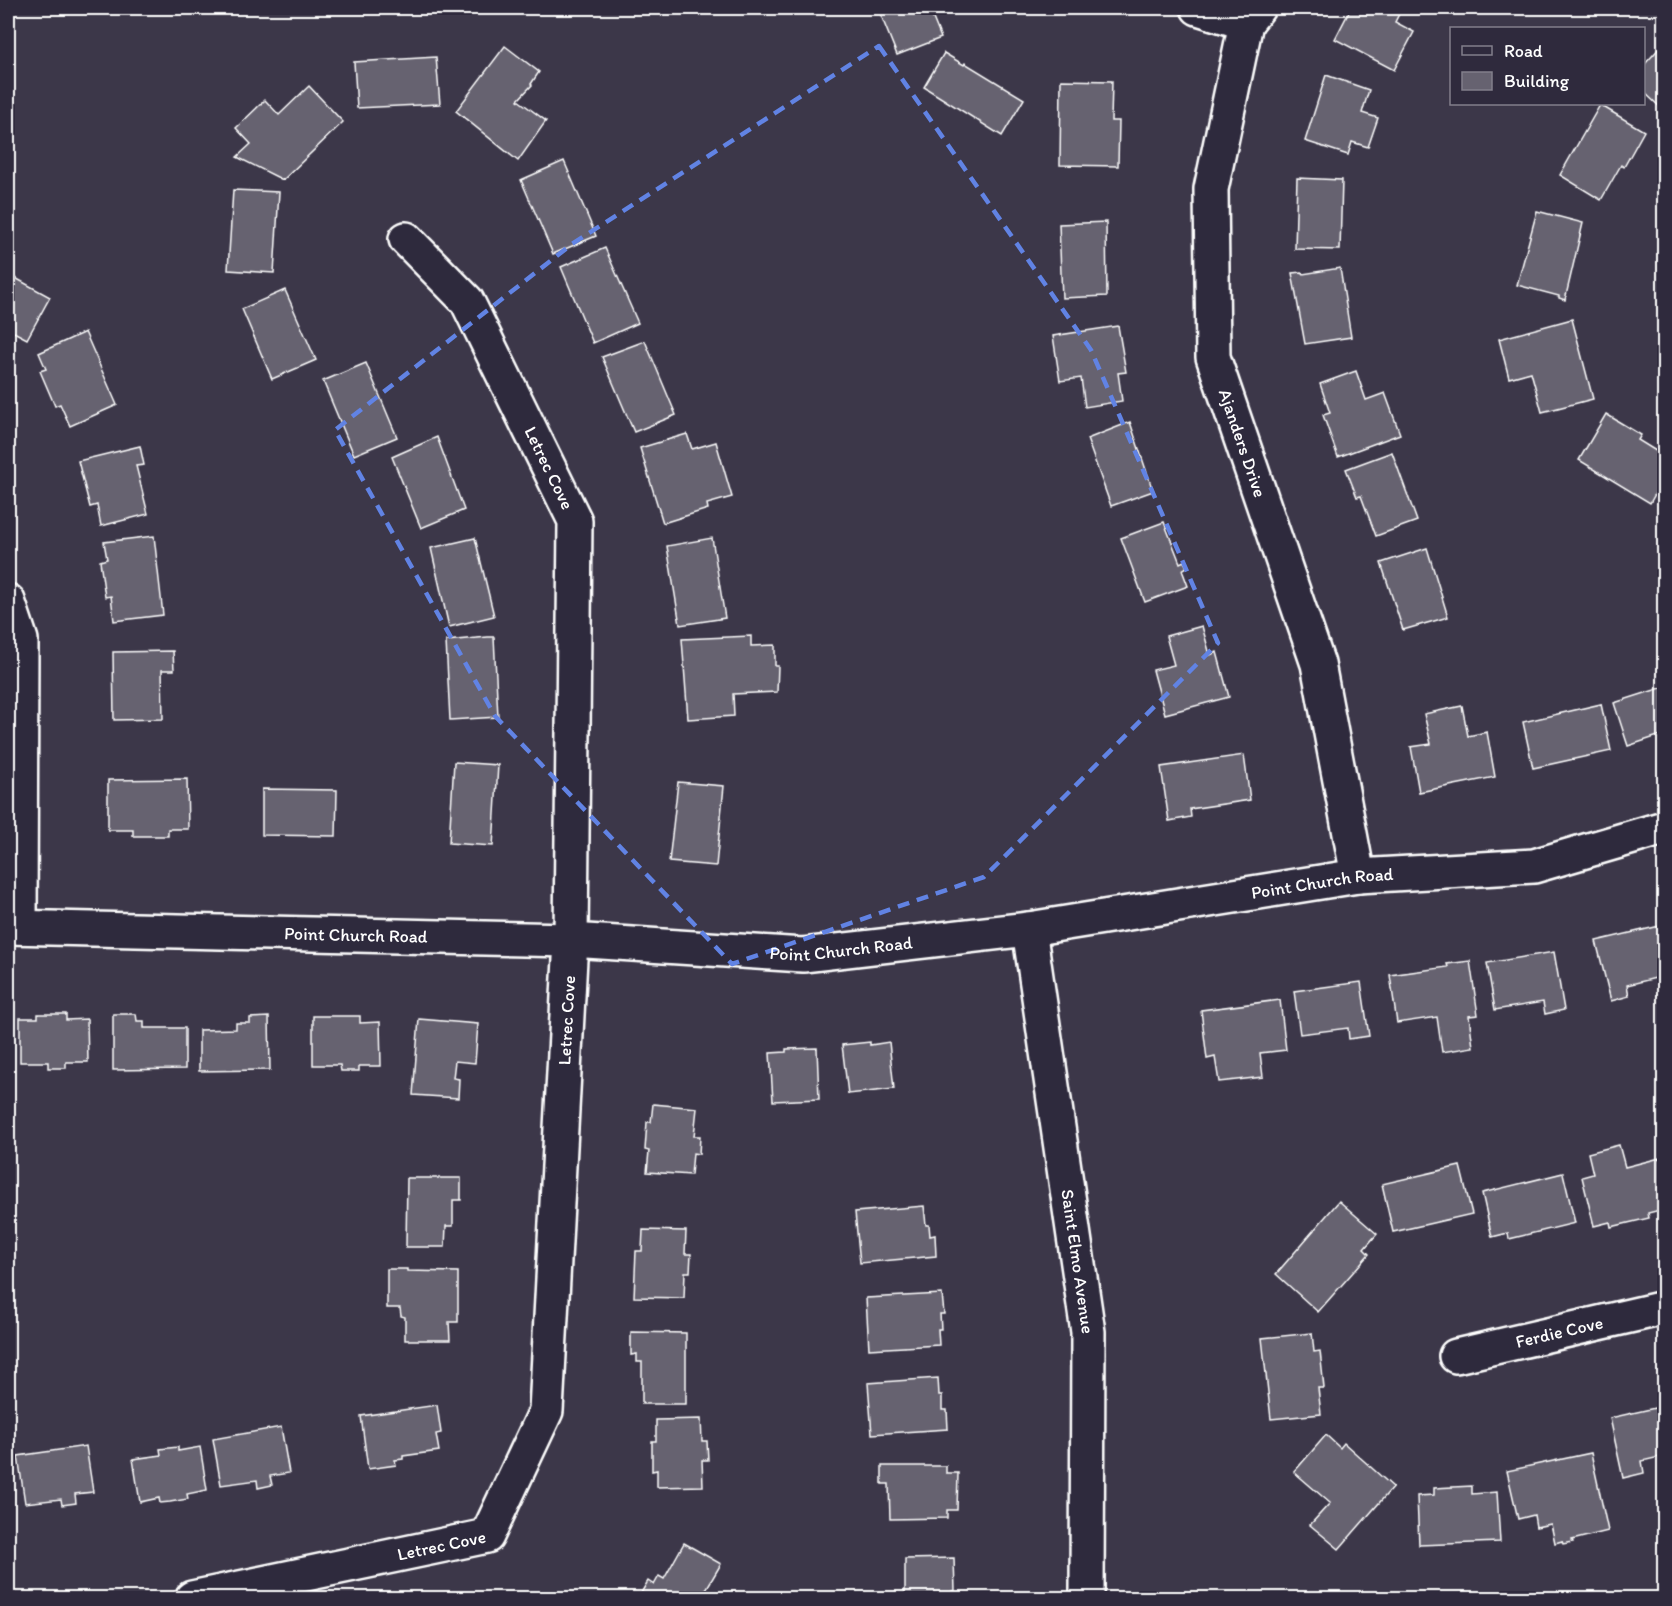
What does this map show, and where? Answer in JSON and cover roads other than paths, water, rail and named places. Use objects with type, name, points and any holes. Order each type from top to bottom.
[{"type":"street","points":[[1198,8],[1252,15]]},
{"type":"street","name":"Ajanders Drive","points":[[1252,15],[1211,189],[1213,357],[1318,663],[1358,876]]},
{"type":"street","name":"Letrec Cove","points":[[192,1599],[487,1536],[546,1411],[571,940],[574,521],[467,301],[406,240]]},
{"type":"street","points":[[8,601],[21,640],[14,927]]},
{"type":"street","name":"Point Church Road","points":[[14,927],[571,940],[802,955],[1029,928],[1358,876],[1534,866],[1665,828]]},
{"type":"street","name":"Saint Elmo Avenue","points":[[1029,928],[1088,1332],[1087,1599]]},
{"type":"street","name":"Ferdie Cove","points":[[1456,1356],[1665,1308]]}]
